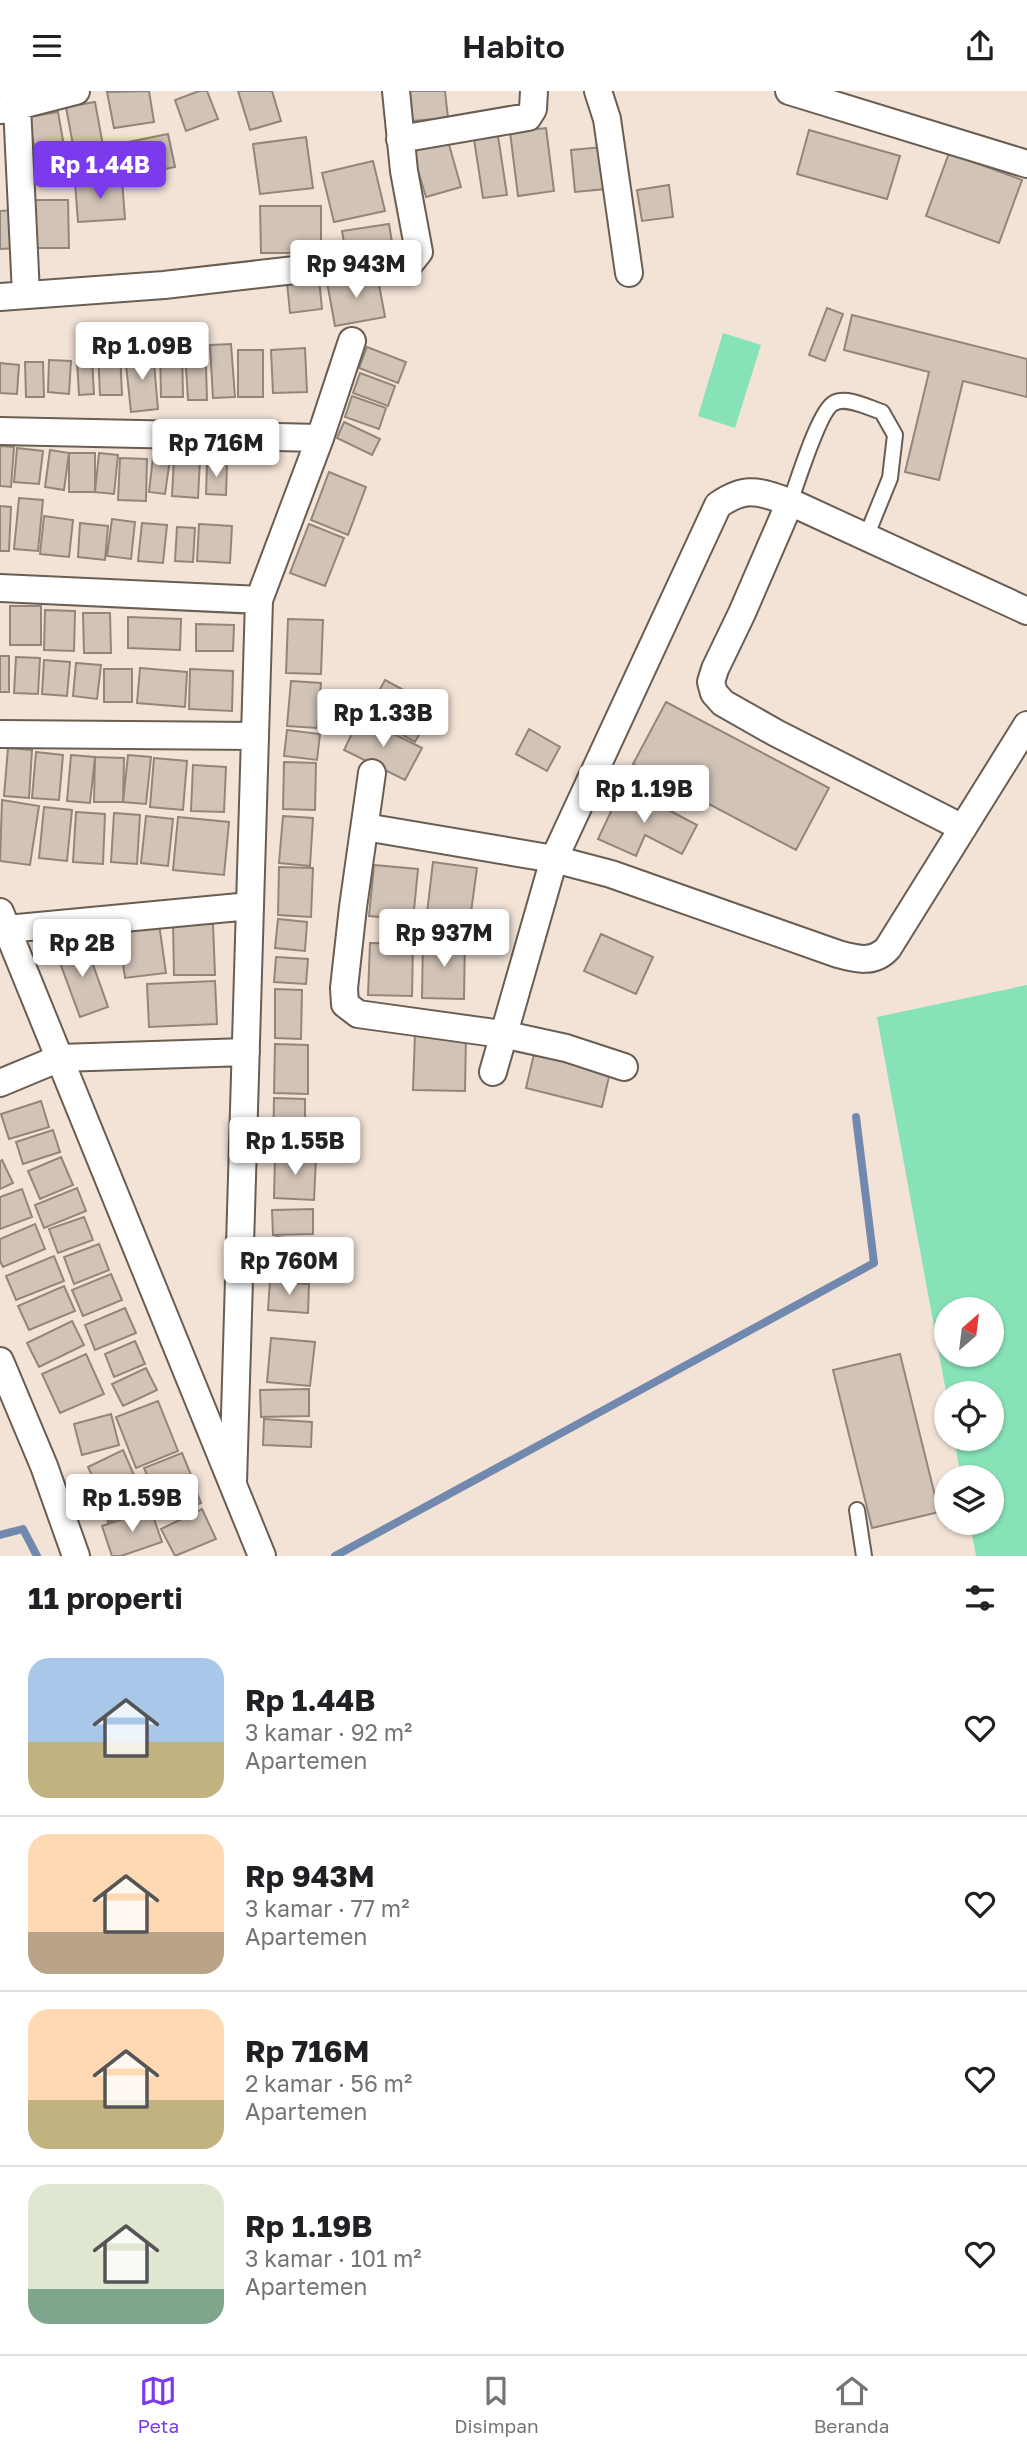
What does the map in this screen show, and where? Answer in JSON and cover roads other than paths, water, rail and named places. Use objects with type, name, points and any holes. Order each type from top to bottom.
[{"type":"street","points":[[76,91],[10,102],[13,296],[164,285],[295,270],[407,267],[419,252],[404,171],[396,91]]},
{"type":"street","points":[[400,139],[528,117],[533,109],[534,91]]},
{"type":"street","points":[[598,91],[607,119],[629,273]]},
{"type":"street","points":[[789,91],[1027,164]]},
{"type":"street","points":[[233,1483],[259,600],[320,438],[352,341]]},
{"type":"street","points":[[0,431],[320,438]]},
{"type":"street","points":[[493,1072],[554,859],[718,505],[743,491],[790,502],[1027,611]]},
{"type":"street","points":[[790,502],[754,589],[715,669],[711,682],[714,693],[723,703],[776,733],[963,828]]},
{"type":"street","points":[[0,588],[259,600]]},
{"type":"street","points":[[365,827],[554,859],[611,874],[838,954],[864,960],[880,956],[888,948],[1027,725]]},
{"type":"street","points":[[0,733],[255,736]]},
{"type":"street","points":[[372,773],[353,907],[344,988],[345,1005],[358,1014],[502,1034],[566,1048],[624,1067]]},
{"type":"street","points":[[250,906],[3,920],[260,1551]]},
{"type":"street","points":[[1,1083],[60,1058],[246,1052]]},
{"type":"street","points":[[3,1376],[44,1466],[76,1556]]},
{"type":"lane","points":[[790,502],[823,414],[834,403],[848,401],[882,412],[895,435],[890,478],[866,537]]},
{"type":"lane","points":[[857,1510],[864,1556]]},
{"type":"waterway","points":[[335,1556],[874,1263],[856,1117]]},
{"type":"waterway","points":[[0,1535],[23,1529],[37,1556]]}]
